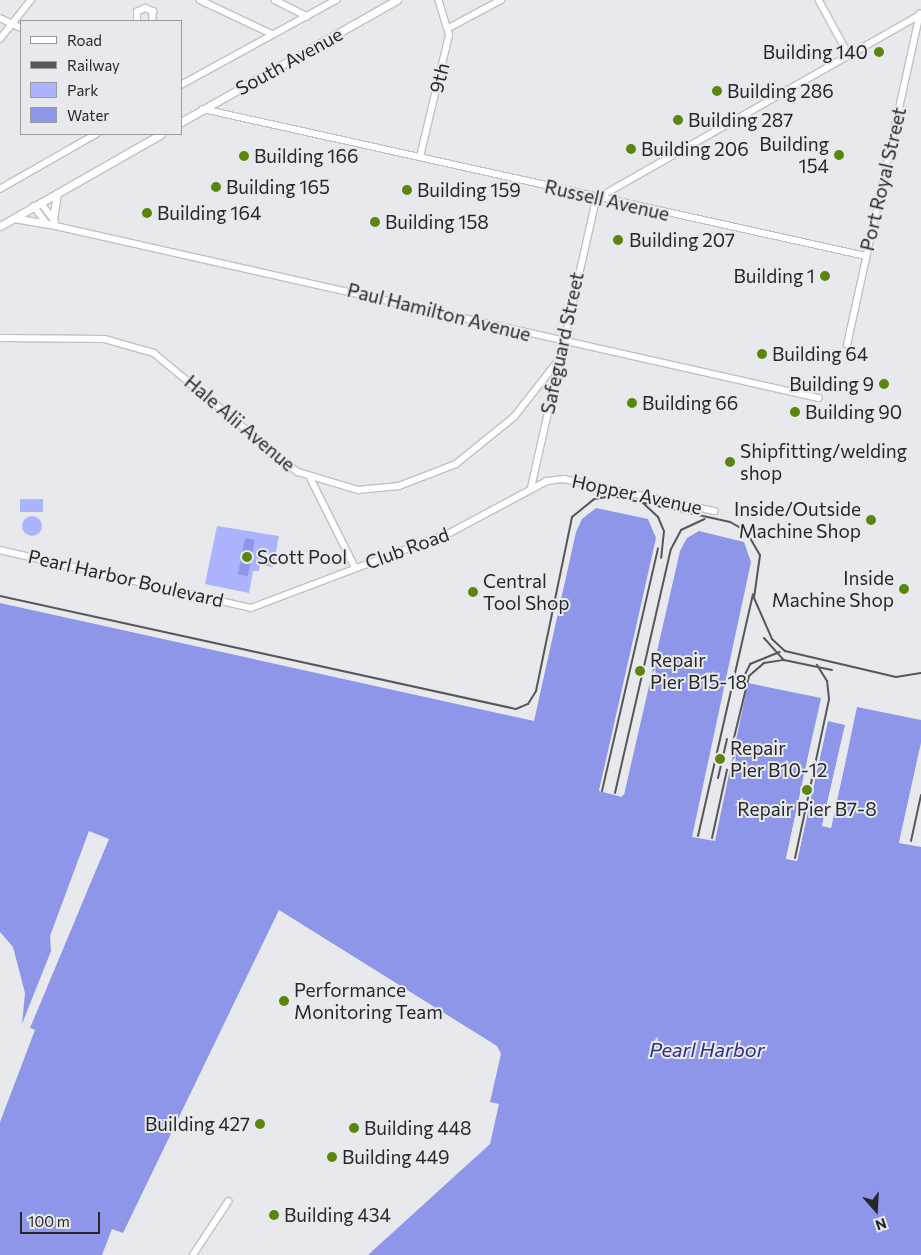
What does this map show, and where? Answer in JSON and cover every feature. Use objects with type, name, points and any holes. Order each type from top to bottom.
[{"type":"street","points":[[0,39],[31,0]]},
{"type":"street","points":[[200,0],[272,34]]},
{"type":"street","points":[[275,0],[307,16]]},
{"type":"street","points":[[182,85],[336,0]]},
{"type":"street","name":"South Avenue","points":[[182,121],[397,0]]},
{"type":"street","points":[[438,0],[449,28],[501,0]]},
{"type":"street","points":[[819,0],[849,55]]},
{"type":"street","points":[[136,20],[137,12],[145,8],[152,11],[153,20]]},
{"type":"street","points":[[596,199],[920,14]]},
{"type":"street","name":"Port Royal Street","points":[[847,345],[920,14]]},
{"type":"street","points":[[0,18],[20,28]]},
{"type":"street","name":"9th","points":[[420,157],[449,28]]},
{"type":"street","name":"Russell Avenue","points":[[203,109],[420,157],[596,199],[866,256]]},
{"type":"street","points":[[0,188],[94,135]]},
{"type":"street","points":[[0,226],[159,135]]},
{"type":"street","points":[[50,222],[57,194]]},
{"type":"street","name":"Safeguard Street","points":[[530,488],[596,199]]},
{"type":"street","points":[[38,204],[50,222]]},
{"type":"street","points":[[14,218],[50,222]]},
{"type":"street","name":"Paul Hamilton Avenue","points":[[50,222],[59,226],[281,274],[562,342],[819,398]]},
{"type":"street","name":"Hale Alii Avenue","points":[[0,338],[105,339],[154,353],[280,460],[310,479],[338,487],[379,490],[420,480],[456,464],[514,417],[558,361]]},
{"type":"street","points":[[310,479],[355,567]]},
{"type":"street","name":"Hopper Avenue","points":[[530,488],[564,479],[715,511]]},
{"type":"street","name":"Club Road","points":[[251,608],[355,567],[450,533],[530,488]]},
{"type":"street","name":"Pearl Harbor Boulevard","points":[[0,550],[251,608]]},
{"type":"street","points":[[193,1255],[228,1202]]},
{"type":"green space","points":[[20,499],[43,499],[43,512],[20,512]]},
{"type":"green space","points":[[32,516],[39,519],[42,526],[39,533],[32,536],[25,533],[22,526],[25,519]]},
{"type":"green space","points":[[217,526],[279,536],[273,567],[260,565],[259,571],[253,571],[249,593],[205,584]]},
{"type":"water","name":"Pearl Harbor","points":[[596,508],[648,519],[656,538],[599,791],[624,795],[680,551],[687,538],[699,531],[744,542],[751,562],[692,837],[715,841],[748,683],[821,698],[786,858],[797,861],[828,721],[845,725],[822,826],[831,828],[857,707],[921,720],[921,743],[899,843],[921,845],[921,1255],[368,1255],[490,1144],[499,1104],[490,1102],[501,1054],[497,1046],[279,910],[123,1233],[112,1229],[102,1255],[0,1255],[0,1122],[35,1030],[22,1024],[25,993],[13,947],[0,932],[0,603],[534,721],[576,532],[582,519]]},
{"type":"water","name":"Scott Pool","points":[[245,538],[255,540],[248,576],[238,574]]},
{"type":"pier","points":[[656,546],[602,790],[622,794],[680,551],[622,797],[599,791]]},
{"type":"pier","points":[[816,719],[789,857],[795,858],[828,721],[797,861],[786,859]]},
{"type":"pier","points":[[845,725],[825,824],[829,825],[853,727],[831,828],[822,826]]},
{"type":"pier","points":[[921,743],[902,841],[921,843],[921,847],[899,843]]},
{"type":"pier","points":[[89,831],[109,839],[30,1028],[22,1024],[51,951],[50,936]]},
{"type":"railway","points":[[0,596],[516,709],[528,704],[536,691],[572,517],[594,499],[612,496],[730,522],[746,531],[760,555],[754,598],[772,639],[785,651],[896,677],[921,673]]},
{"type":"railway","points":[[643,503],[658,517],[664,531],[661,558]]},
{"type":"railway","points":[[615,793],[671,549],[681,530],[705,519]]},
{"type":"railway","points":[[602,791],[658,548]]},
{"type":"railway","points":[[698,836],[753,594]]},
{"type":"railway","points":[[764,638],[784,660],[832,670]]},
{"type":"railway","points":[[738,688],[750,664],[780,652]]},
{"type":"railway","points":[[731,750],[749,676],[764,663],[784,660]]},
{"type":"railway","points":[[795,858],[829,699],[827,681],[817,665]]},
{"type":"railway","points":[[718,778],[727,739]]},
{"type":"railway","points":[[712,838],[727,770]]},
{"type":"railway","points":[[911,841],[921,795]]},
{"type":"place","name":"Building 140","points":[[879,52]]},
{"type":"place","name":"Building 286","points":[[717,91]]},
{"type":"place","name":"Building 287","points":[[678,120]]},
{"type":"place","name":"Building 206","points":[[631,149]]},
{"type":"place","name":"Building 154","points":[[839,155]]},
{"type":"place","name":"Building 166","points":[[244,156]]},
{"type":"place","name":"Building 165","points":[[216,187]]},
{"type":"place","name":"Building 159","points":[[407,190]]},
{"type":"place","name":"Building 164","points":[[147,213]]},
{"type":"place","name":"Building 158","points":[[375,222]]},
{"type":"place","name":"Building 207","points":[[618,240]]},
{"type":"place","name":"Building 1","points":[[825,276]]},
{"type":"place","name":"Building 64","points":[[762,354]]},
{"type":"place","name":"Building 9","points":[[884,384]]},
{"type":"place","name":"Building 66","points":[[632,403]]},
{"type":"place","name":"Building 90","points":[[795,412]]},
{"type":"place","name":"Shipfitting/welding shop","points":[[730,462]]},
{"type":"place","name":"Inside/Outside Machine Shop","points":[[871,520]]},
{"type":"place","name":"Scott Pool","points":[[247,557]]},
{"type":"place","name":"Inside Machine Shop","points":[[904,589]]},
{"type":"place","name":"Central Tool Shop","points":[[473,592]]},
{"type":"place","name":"Repair Pier B15-18","points":[[640,671]]},
{"type":"place","name":"Repair Pier B10-12","points":[[720,759]]},
{"type":"place","name":"Repair Pier B7-8","points":[[807,790]]},
{"type":"place","name":"Performance Monitoring Team","points":[[284,1001]]},
{"type":"place","name":"Building 427","points":[[260,1124]]},
{"type":"place","name":"Building 448","points":[[354,1128]]},
{"type":"place","name":"Building 449","points":[[332,1157]]},
{"type":"place","name":"Building 434","points":[[274,1215]]}]
